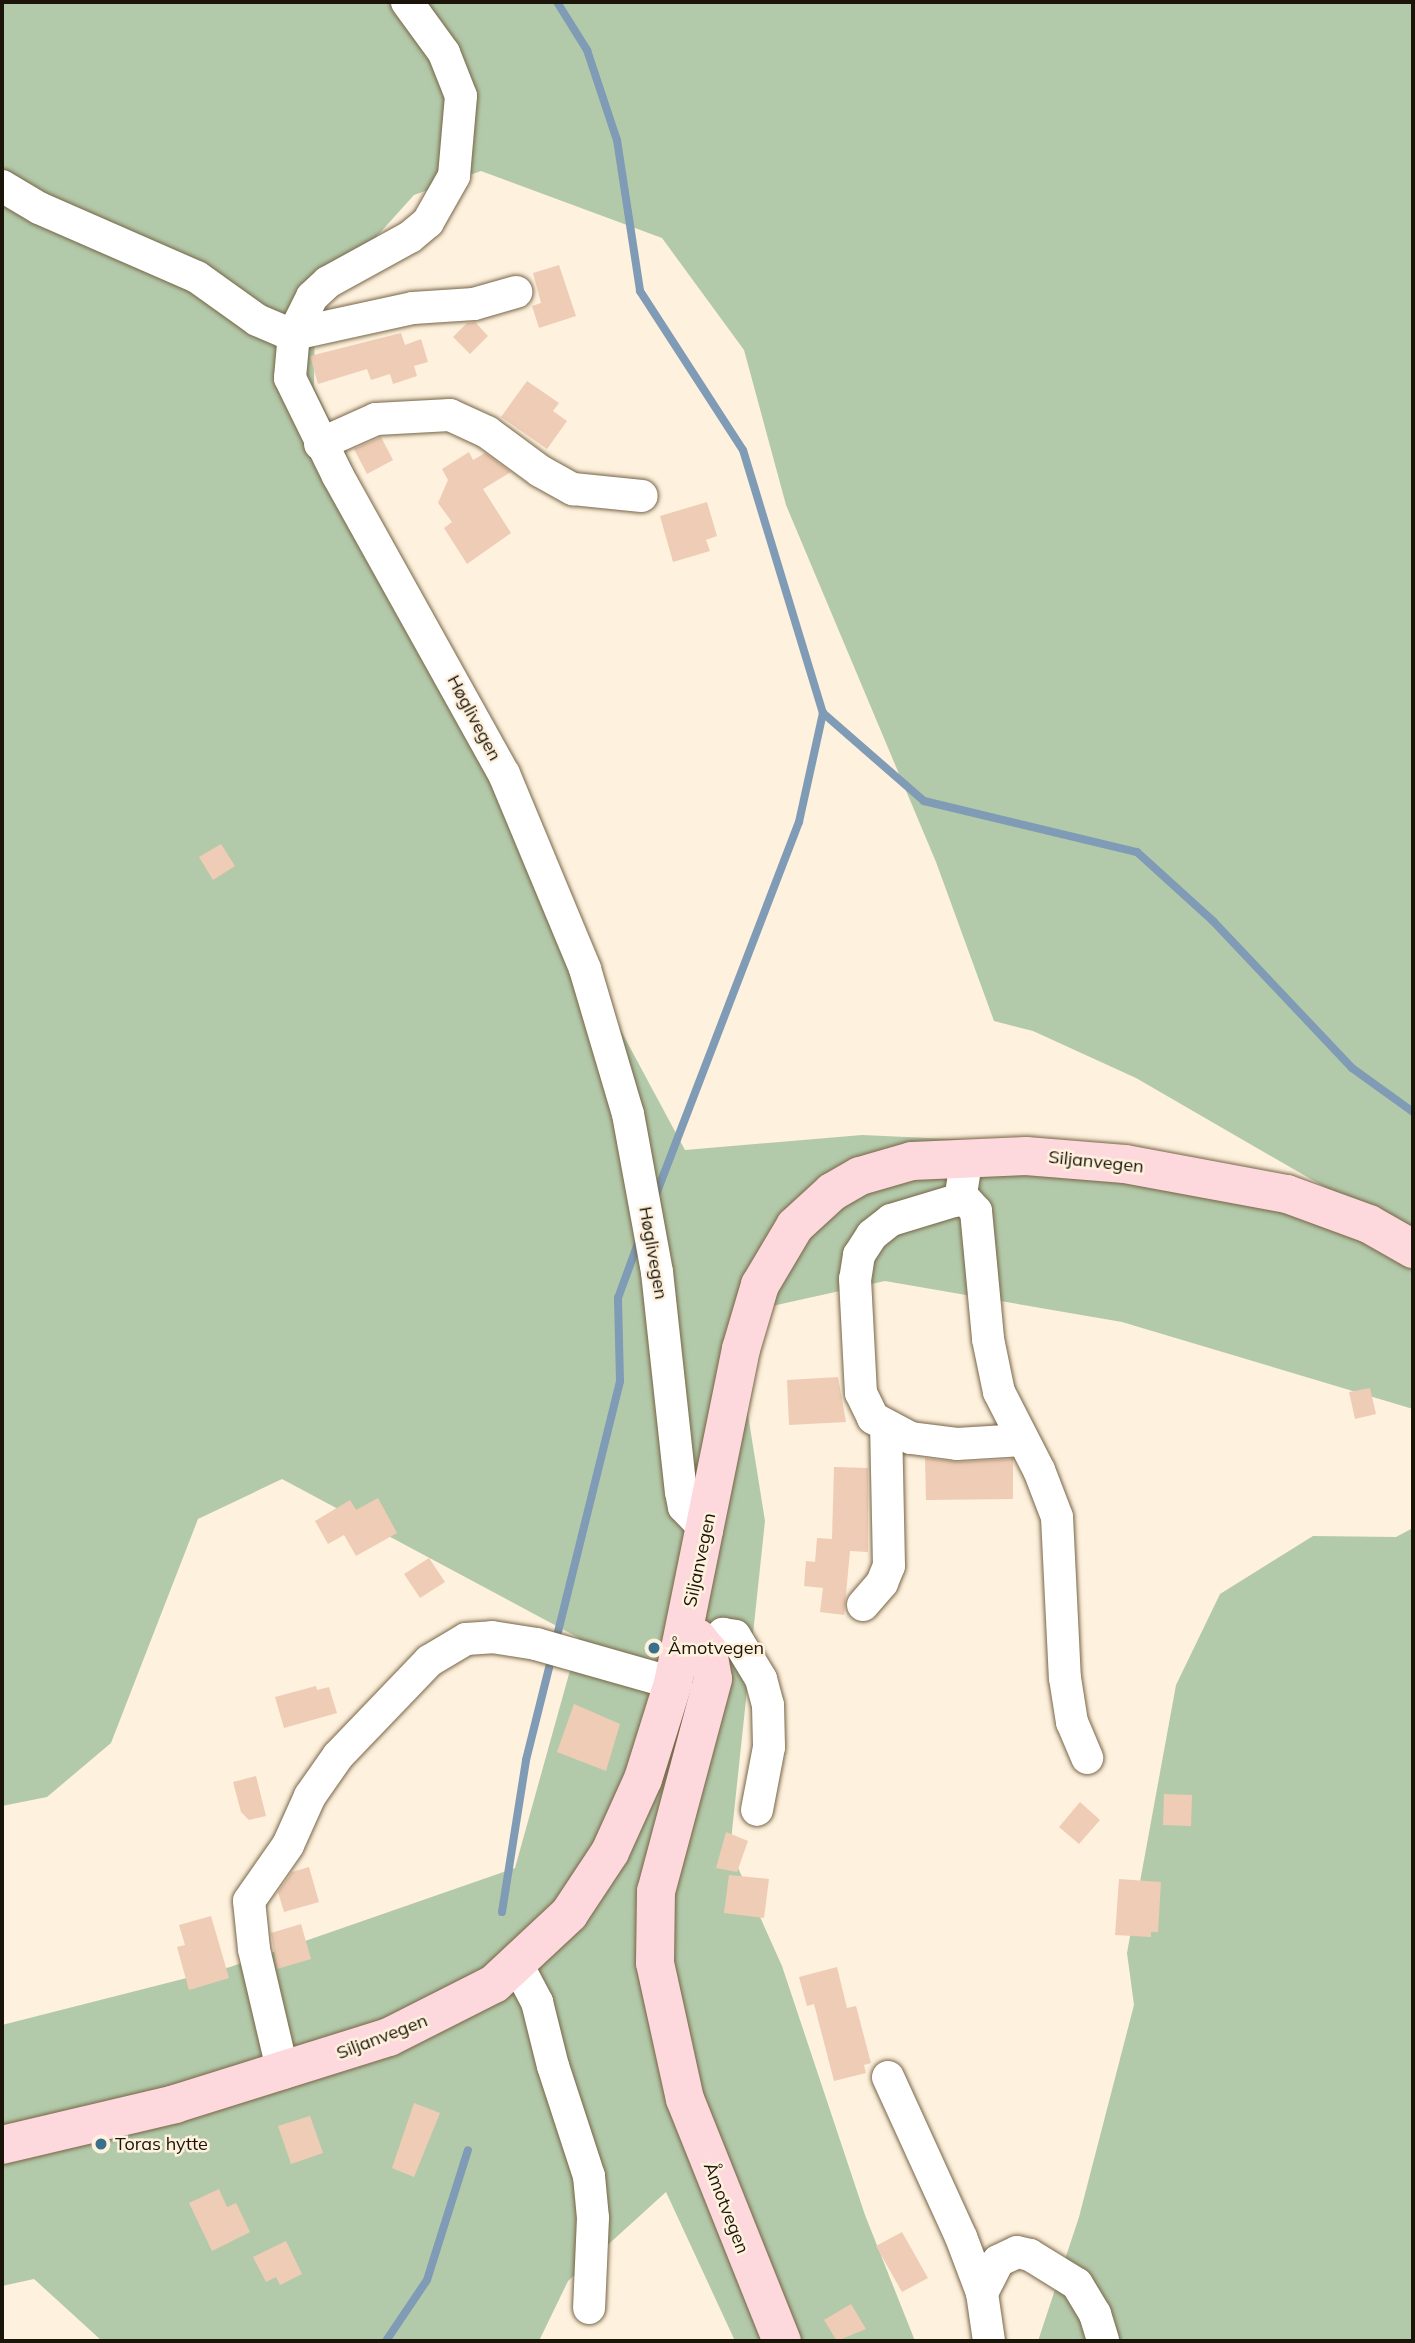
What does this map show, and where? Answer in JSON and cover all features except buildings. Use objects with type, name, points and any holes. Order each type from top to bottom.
[{"type":"main road","name":"Siljanvegen","points":[[2,2145],[283,2073],[432,2018],[518,1966],[569,1914],[611,1852],[643,1779],[673,1683],[696,1642],[707,1531],[741,1349],[760,1285],[783,1241],[814,1207],[860,1176],[912,1161],[965,1156],[1059,1158],[1201,1175],[1341,1212],[1413,1249]]},
{"type":"main road","name":"Åmotvegen","points":[[696,1642],[713,1679],[656,1891],[655,1963],[685,2099],[724,2205],[782,2341]]},
{"type":"street","name":"Høglivegen","points":[[407,2],[444,53],[461,96],[454,176],[429,222],[410,237],[328,282],[303,310],[294,333],[290,378],[320,444],[455,682],[546,867],[615,1065],[659,1283],[681,1492],[684,1507],[707,1531]]},
{"type":"street","points":[[2,186],[39,208],[197,277],[257,320],[294,333],[413,308],[474,304],[516,292]]},
{"type":"street","points":[[320,444],[376,419],[450,415],[487,432],[540,471],[573,489],[642,496]]},
{"type":"street","points":[[965,1156],[961,1195],[976,1211],[992,1365],[999,1392],[1057,1517],[1065,1678],[1072,1722],[1087,1758]]},
{"type":"street","points":[[961,1195],[891,1220],[872,1235],[859,1255],[855,1279],[860,1393],[867,1411],[886,1428],[936,1443],[1023,1440]]},
{"type":"street","points":[[863,1605],[882,1583],[889,1566],[886,1428]]},
{"type":"street","points":[[696,1642],[723,1634],[736,1636],[761,1679],[768,1704],[769,1747],[757,1810]]},
{"type":"street","points":[[283,2073],[254,1949],[249,1901],[288,1845],[310,1796],[338,1756],[429,1661],[466,1639],[492,1637],[536,1644],[673,1683]]},
{"type":"street","points":[[518,1966],[537,2002],[552,2066],[589,2176],[593,2218],[589,2308]]},
{"type":"street","points":[[888,2077],[961,2237],[982,2293],[989,2341]]},
{"type":"street","points":[[982,2293],[998,2260],[1017,2252],[1030,2255],[1077,2284],[1094,2314],[1103,2341]]},
{"type":"green space","points":[[2,2],[1413,2],[1413,1409],[1122,1322],[885,1281],[732,1315],[765,1521],[730,1850],[782,1966],[865,2215],[915,2341],[735,2341],[666,2192],[568,2281],[539,2341],[102,2341],[34,2279],[2,2286],[2,2025],[230,1967],[515,1868],[579,1638],[282,1479],[198,1519],[111,1743],[47,1797],[2,1806]],"holes":[[[481,171],[662,238],[744,350],[786,505],[936,862],[994,1021],[1033,1031],[1136,1078],[1366,1211],[1016,1142],[862,1135],[685,1150],[518,839],[509,796],[314,387],[315,305],[414,195]]]},
{"type":"green space","points":[[1413,1528],[1413,2341],[1038,2341],[1079,2217],[1134,2005],[1127,1953],[1176,1685],[1220,1594],[1313,1536],[1396,1537]]},
{"type":"waterway","points":[[557,2],[587,50],[617,140],[640,291],[743,450],[823,713]]},
{"type":"waterway","points":[[655,1197],[799,822],[823,713],[924,801],[1137,852],[1213,921],[1352,1068],[1413,1112]]},
{"type":"waterway","points":[[555,1644],[620,1381],[618,1298],[640,1238]]},
{"type":"waterway","points":[[502,1912],[526,1760],[552,1656]]},
{"type":"waterway","points":[[386,2341],[427,2280],[468,2150]]},
{"type":"place","name":"Åmotvegen","points":[[654,1648]]},
{"type":"place","name":"Toras hytte","points":[[101,2144]]}]
